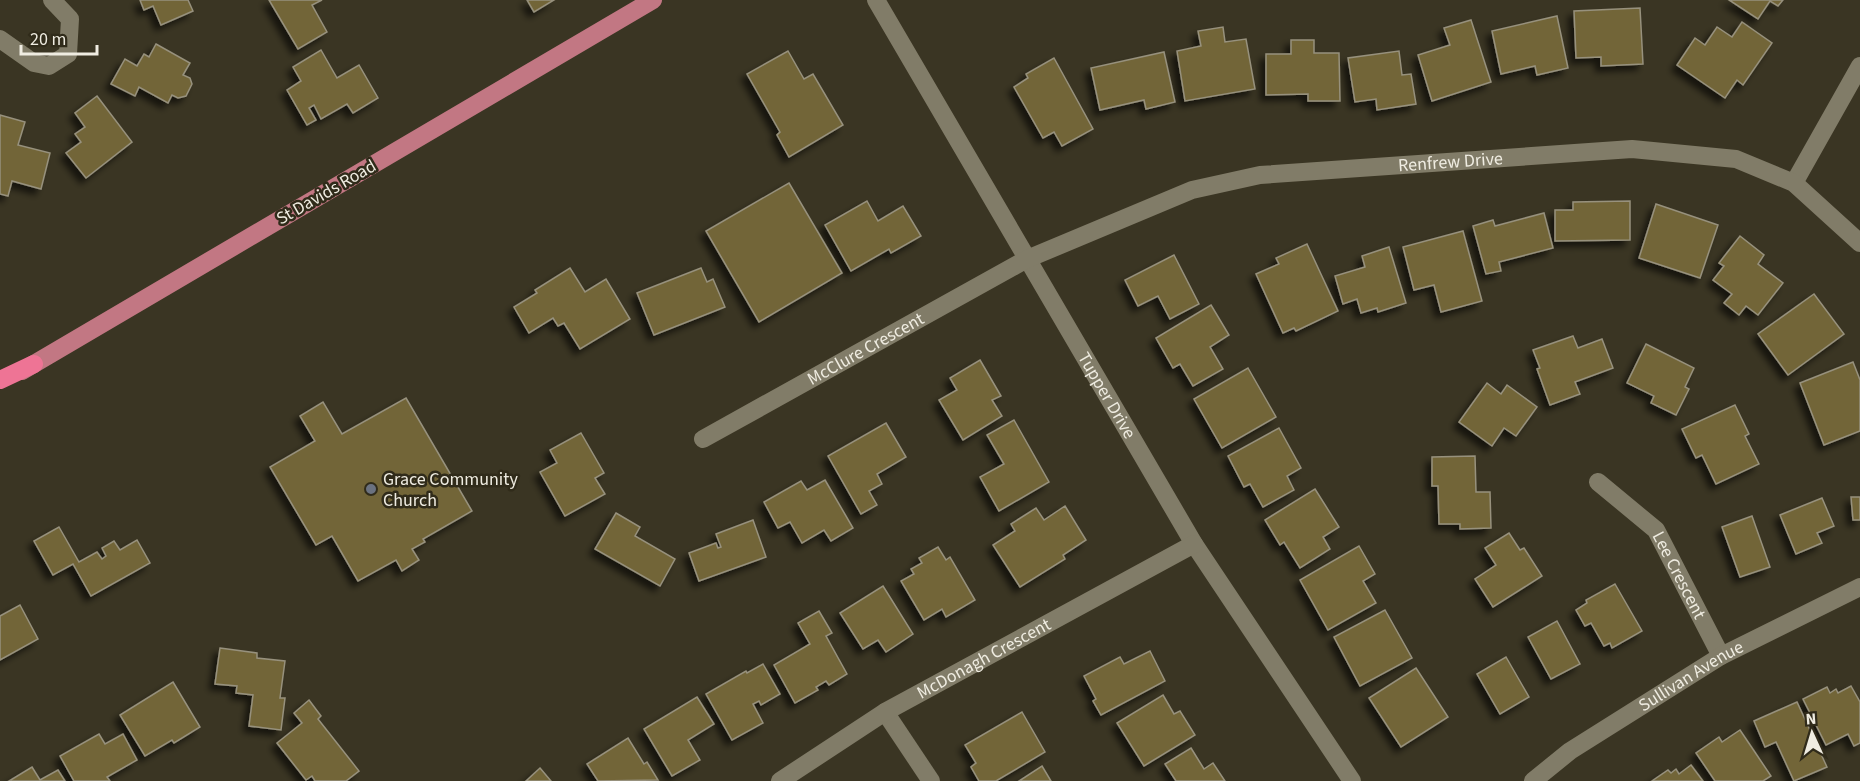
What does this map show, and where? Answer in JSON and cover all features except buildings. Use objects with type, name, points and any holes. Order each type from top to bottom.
[{"type":"highway","points":[[0,380],[34,364]]},
{"type":"main road","name":"St Davids Road","points":[[0,385],[653,0]]},
{"type":"street","points":[[0,39],[34,63],[49,66],[68,54],[70,20],[52,0]]},
{"type":"street","name":"Tupper Drive","points":[[876,0],[1194,544],[1352,781]]},
{"type":"street","points":[[1794,183],[1860,66]]},
{"type":"street","name":"Renfrew Drive","points":[[1028,259],[1192,190],[1260,175],[1632,149],[1736,159],[1794,183],[1860,243]]},
{"type":"street","name":"McClure Crescent","points":[[703,439],[1028,259]]},
{"type":"street","name":"Lee Crescent","points":[[1598,482],[1656,530],[1721,656]]},
{"type":"street","name":"McDonagh Crescent","points":[[780,781],[885,712],[1194,544]]},
{"type":"street","name":"Sullivan Avenue","points":[[1533,781],[1570,751],[1721,656],[1860,587]]},
{"type":"street","points":[[885,712],[931,781]]},
{"type":"place","name":"Grace Community Church","points":[[371,489]]}]
